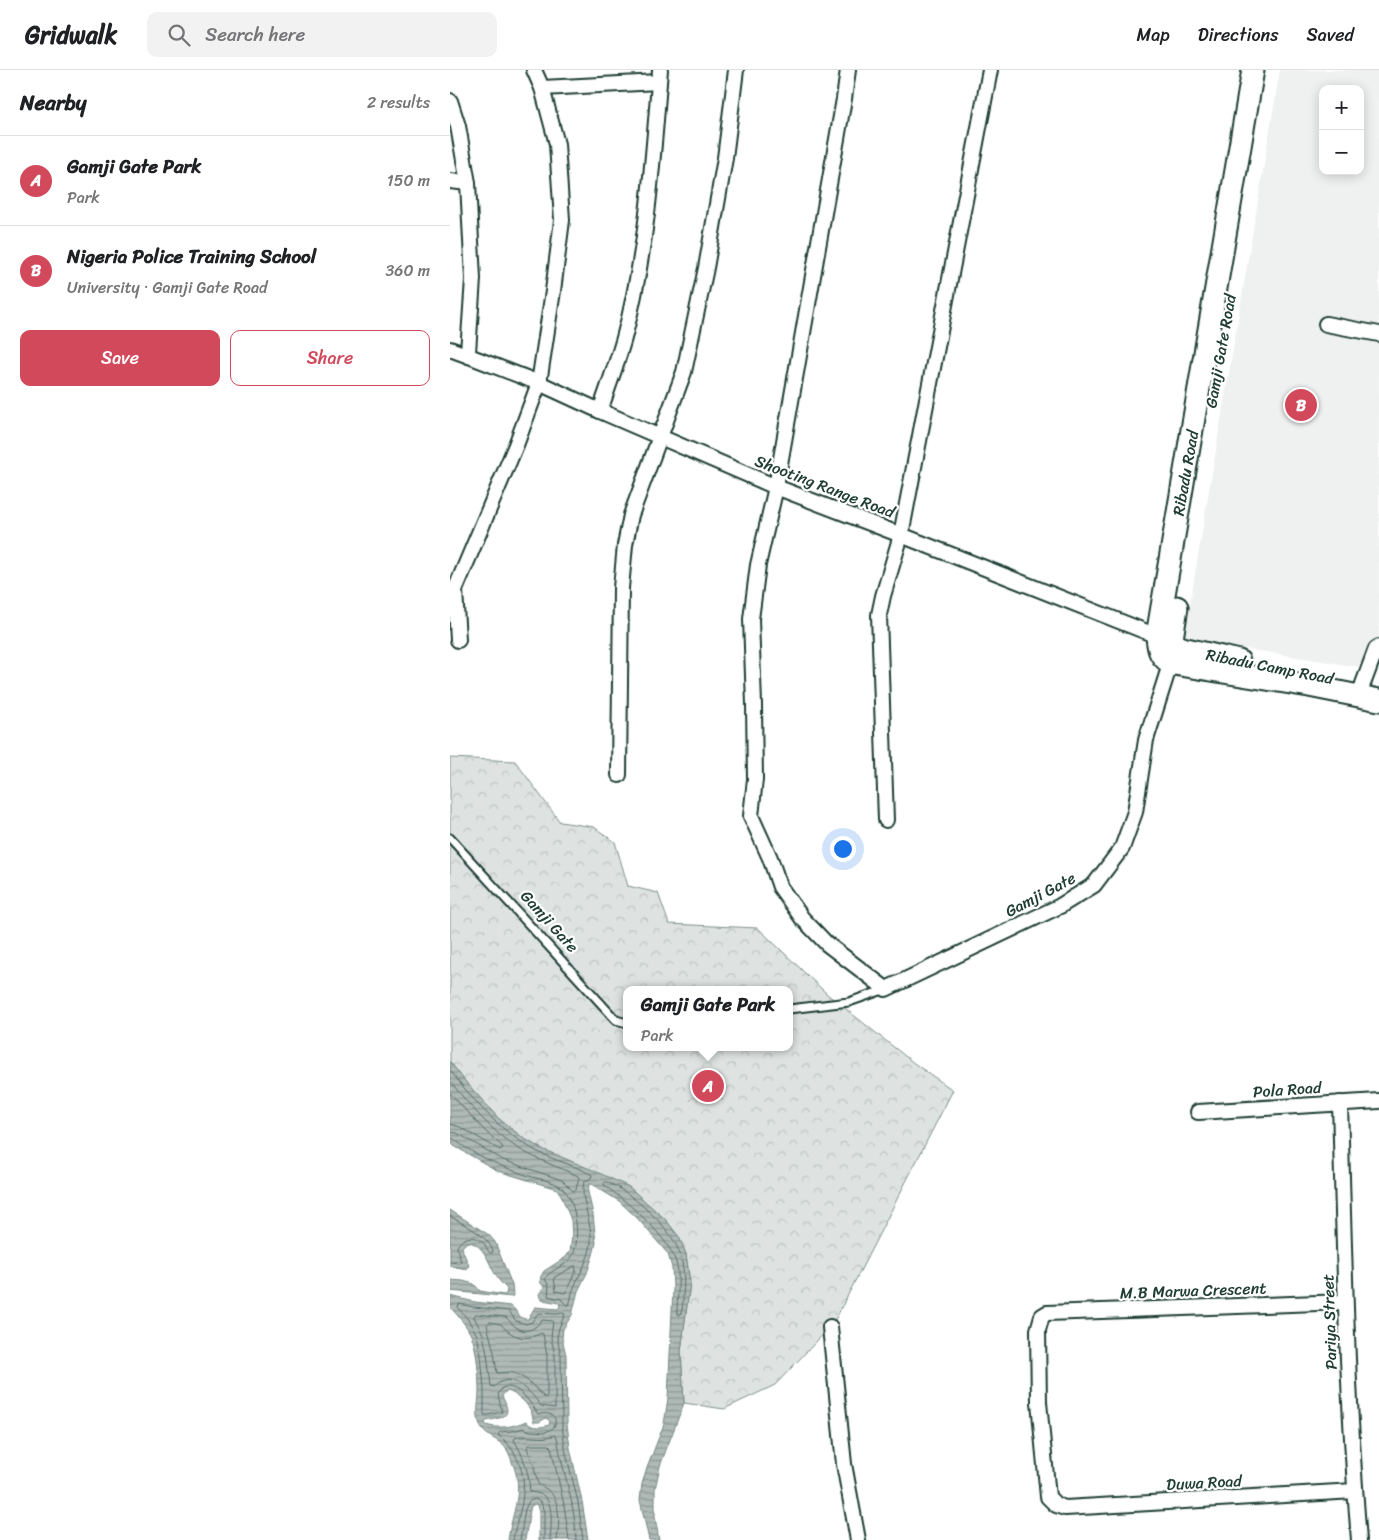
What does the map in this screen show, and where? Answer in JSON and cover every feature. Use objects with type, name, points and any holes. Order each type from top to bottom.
[{"type":"main road","name":"Ribadu Road","points":[[1169,643],[1254,70]]},
{"type":"main road","name":"Gamji Gate Road","points":[[1169,643],[1268,70]]},
{"type":"main road","name":"Ribadu Camp Road","points":[[1169,643],[1182,648],[1243,662],[1371,686]]},
{"type":"main road","points":[[1169,643],[1310,686],[1379,700]]},
{"type":"street","points":[[458,640],[455,590],[516,445],[539,382],[554,291],[562,220],[557,144],[542,88],[534,70]]},
{"type":"street","points":[[619,775],[621,588],[625,545],[631,515],[684,372],[706,268],[725,158],[736,70]]},
{"type":"street","points":[[848,70],[776,487],[758,565],[750,619],[755,770],[751,816],[770,858],[780,887],[802,918],[827,944],[886,989]]},
{"type":"street","points":[[886,820],[880,615],[882,596],[902,535],[990,70]]},
{"type":"street","points":[[542,88],[660,76],[645,227],[634,295],[624,339],[600,411]]},
{"type":"street","points":[[450,101],[458,126],[468,183],[473,279],[469,356]]},
{"type":"street","points":[[450,181],[468,183]]},
{"type":"street","points":[[1326,324],[1379,334]]},
{"type":"street","name":"Shooting Range Road","points":[[450,349],[539,382],[600,411],[776,487],[902,535],[1169,643]]},
{"type":"street","name":"Gamji Gate","points":[[886,989],[1060,906],[1094,885],[1122,848],[1135,812],[1146,740],[1169,643]]},
{"type":"street","points":[[1371,686],[1376,649],[1379,647]]},
{"type":"street","name":"Pola Road","points":[[1198,1112],[1379,1101]]},
{"type":"street","name":"Pariya Street","points":[[1340,1103],[1346,1302],[1359,1540]]},
{"type":"street","name":"M.B Marwa Crescent","points":[[1056,1505],[1048,1497],[1039,1402],[1038,1330],[1042,1316],[1047,1313],[1346,1302]]},
{"type":"street","points":[[830,1327],[844,1464],[858,1540]]},
{"type":"street","name":"Duwa Road","points":[[1056,1505],[1066,1508],[1355,1491]]},
{"type":"lane","name":"Gamji Gate","points":[[450,838],[616,1020],[623,1022]]},
{"type":"lane","name":"Gamji Gate","points":[[793,1009],[849,1002],[886,989]]},
{"type":"shaded area","points":[[1280,70],[1379,70],[1379,670],[1184,639]]},
{"type":"green space","points":[[450,758],[515,761],[560,822],[594,827],[615,842],[628,886],[658,893],[669,924],[758,928],[827,994],[915,1064],[953,1090],[833,1324],[775,1385],[724,1409],[684,1403],[681,1351],[690,1283],[686,1254],[679,1237],[666,1220],[629,1187],[542,1149],[523,1138],[498,1118],[450,1062]]},
{"type":"water","points":[[450,1062],[498,1118],[523,1138],[542,1149],[629,1187],[666,1220],[679,1237],[686,1254],[690,1283],[681,1351],[684,1403],[660,1466],[655,1489],[655,1517],[659,1540],[649,1540],[640,1500],[647,1468],[664,1424],[668,1398],[673,1288],[672,1268],[668,1254],[638,1219],[619,1201],[589,1184],[588,1192],[593,1214],[596,1243],[587,1273],[578,1291],[572,1315],[563,1329],[562,1338],[566,1355],[567,1424],[570,1448],[582,1501],[588,1540],[539,1540],[539,1513],[535,1504],[531,1506],[525,1540],[508,1540],[518,1492],[516,1472],[505,1447],[486,1433],[479,1422],[479,1378],[475,1347],[467,1327],[450,1307],[450,1296],[475,1302],[511,1306],[525,1319],[528,1319],[535,1307],[558,1309],[559,1303],[540,1298],[539,1294],[544,1287],[540,1282],[544,1271],[566,1257],[570,1251],[572,1237],[571,1220],[557,1189],[498,1171],[454,1146],[450,1141]],"holes":[[[507,1391],[514,1394],[529,1407],[534,1422],[539,1422],[546,1418],[550,1421],[549,1425],[536,1427],[526,1421],[506,1427],[486,1425],[486,1421],[503,1417],[506,1414],[507,1408],[502,1396]]]},
{"type":"water","points":[[450,1210],[489,1235],[495,1242],[512,1285],[512,1297],[450,1291],[450,1280],[474,1284],[480,1291],[504,1295],[507,1289],[496,1276],[481,1249],[473,1243],[467,1242],[462,1247],[469,1266],[467,1269],[450,1266]]},
{"type":"place","name":"Nigeria Police Training School","points":[[1301,405]]},
{"type":"place","name":"Gamji Gate Park","points":[[708,1086]]}]
